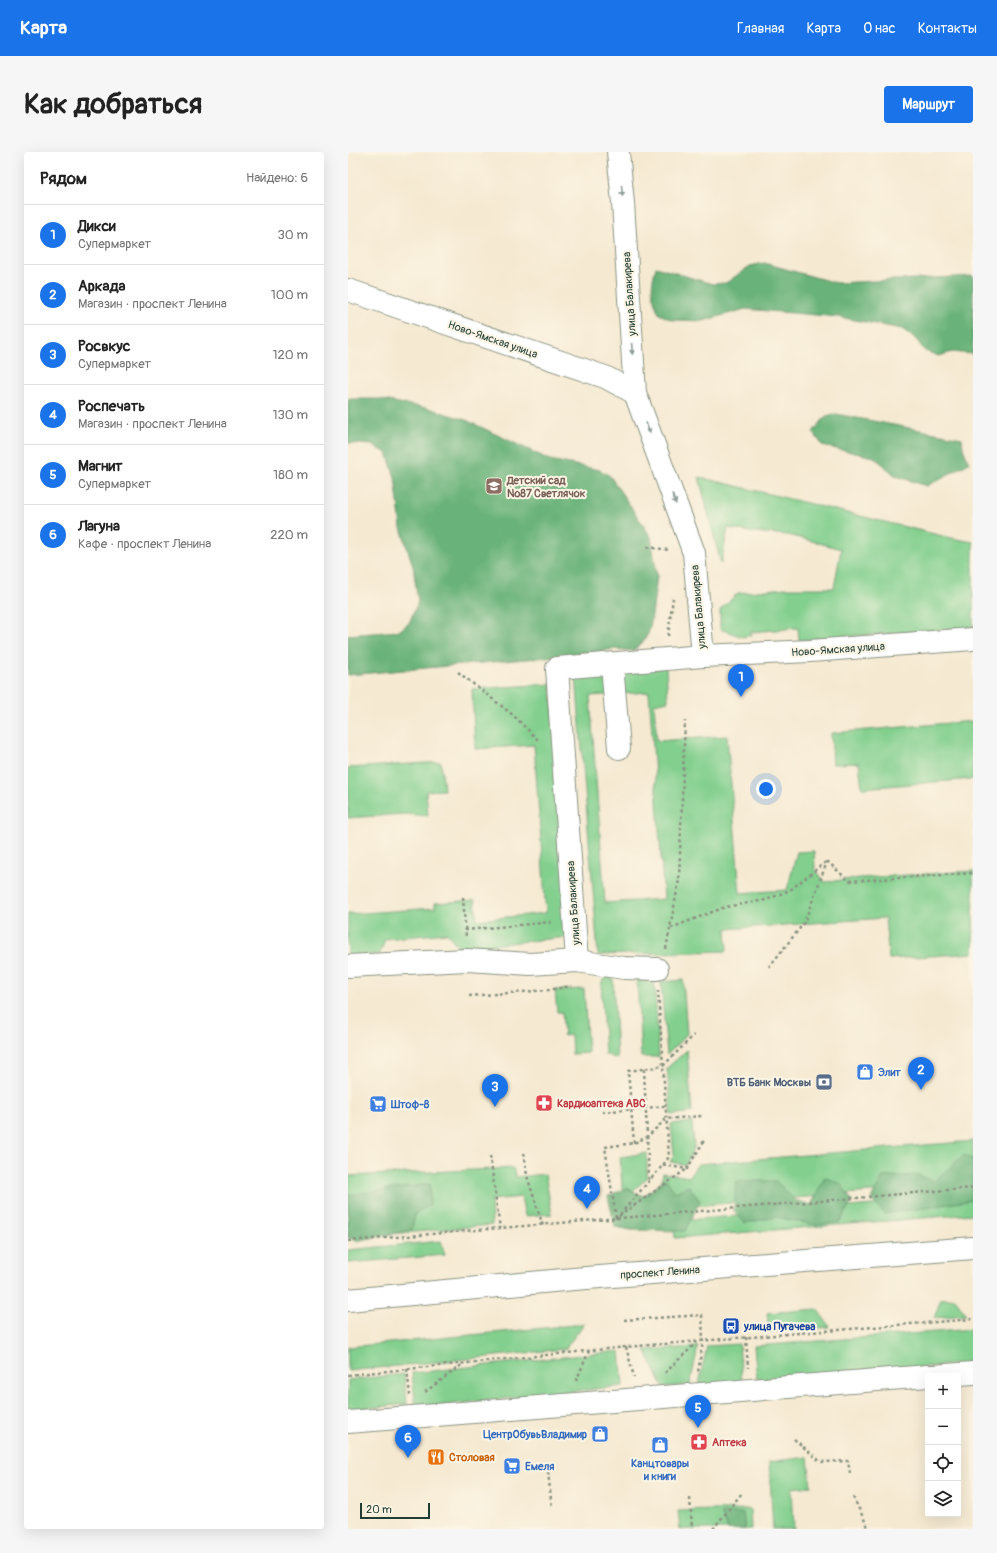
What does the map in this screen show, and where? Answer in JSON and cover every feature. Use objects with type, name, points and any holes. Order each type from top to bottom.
[{"type":"street","name":"улица Балакирева","points":[[577,961],[557,668],[703,656],[694,553],[635,393],[623,203],[618,152]]},
{"type":"street","name":"Ново-Ямская улица","points":[[348,290],[605,377],[635,393]]},
{"type":"street","name":"Ново-Ямская улица","points":[[703,656],[810,651],[973,639]]},
{"type":"street","points":[[612,664],[618,748]]},
{"type":"street","points":[[348,966],[467,960],[530,964],[577,961],[624,968],[658,978]]},
{"type":"street","name":"проспект Ленина","points":[[348,1300],[574,1279],[973,1248]]},
{"type":"street","points":[[961,1374],[973,1373]]},
{"type":"street","points":[[348,1422],[925,1376]]},
{"type":"path","points":[[458,672],[513,715],[563,766]]},
{"type":"path","points":[[685,721],[679,880],[670,928],[725,907],[766,900],[790,890],[827,861]]},
{"type":"path","points":[[827,861],[849,881],[973,873]]},
{"type":"path","points":[[769,967],[804,923],[827,861]]},
{"type":"path","points":[[463,897],[467,960]]},
{"type":"path","points":[[465,930],[574,920]]},
{"type":"path","points":[[616,1219],[669,1157],[658,978]]},
{"type":"path","points":[[469,996],[549,990],[579,985]]},
{"type":"path","points":[[634,1144],[628,1071],[663,1066],[694,1035]]},
{"type":"path","points":[[644,1068],[649,1180]]},
{"type":"path","points":[[602,1112],[666,1106]]},
{"type":"path","points":[[616,1219],[605,1147],[634,1144],[647,1138],[666,1119],[702,1116]]},
{"type":"path","points":[[616,1219],[687,1169],[704,1139]]},
{"type":"path","points":[[524,1153],[527,1176],[543,1226]]},
{"type":"path","points":[[490,1156],[500,1229]]},
{"type":"path","points":[[663,1165],[687,1169]]},
{"type":"path","points":[[348,1241],[543,1226],[973,1188]]},
{"type":"path","points":[[624,1320],[702,1315],[704,1340],[694,1395]]},
{"type":"path","points":[[348,1375],[626,1347],[973,1318]]},
{"type":"path","points":[[746,1337],[750,1390]]},
{"type":"path","points":[[639,1399],[698,1341]]},
{"type":"path","points":[[626,1347],[639,1399]]},
{"type":"path","points":[[565,1405],[589,1351]]},
{"type":"path","points":[[423,1393],[464,1364]]},
{"type":"path","points":[[794,1439],[821,1462],[848,1461],[850,1473]]},
{"type":"path","points":[[548,1472],[552,1508]]},
{"type":"path","points":[[713,1529],[742,1493]]},
{"type":"path","points":[[853,1497],[869,1529]]},
{"type":"path","points":[[690,1498],[692,1529]]},
{"type":"green space","points":[[764,263],[836,283],[973,276],[973,354],[952,352],[939,356],[925,351],[915,338],[902,329],[839,317],[745,309],[703,321],[672,320],[659,314],[652,291],[656,267],[712,284],[726,283],[750,266]]},
{"type":"green space","name":"Детский сад №87 Светлячок","points":[[348,399],[378,399],[431,409],[466,420],[550,460],[600,470],[610,476],[651,537],[657,576],[651,623],[648,634],[642,643],[633,651],[616,649],[538,658],[348,675],[348,635],[399,631],[409,623],[418,602],[413,566],[401,528],[395,477],[387,453],[372,445],[348,443]]},
{"type":"green space","points":[[836,414],[962,438],[963,448],[969,463],[927,486],[896,476],[874,457],[823,446],[813,432],[826,416]]},
{"type":"green space","points":[[699,477],[973,542],[973,627],[799,640],[798,628],[751,632],[751,635],[743,637],[720,629],[720,610],[738,593],[786,588],[834,588],[841,549],[789,535],[750,532],[728,528],[721,564]]},
{"type":"green space","points":[[666,668],[668,701],[654,704],[657,741],[727,736],[740,893],[787,890],[797,852],[814,851],[815,869],[825,882],[860,878],[973,871],[973,953],[889,959],[885,918],[726,929],[727,951],[598,955],[576,676]],"holes":[[[649,692],[664,899],[605,903],[590,696]]]},
{"type":"green space","points":[[551,684],[569,937],[459,948],[447,933],[385,939],[380,954],[348,956],[348,914],[435,908],[435,903],[475,900],[477,920],[546,913],[534,745],[475,749],[472,689]]},
{"type":"green space","points":[[973,721],[973,779],[862,788],[859,763],[833,764],[831,733]]},
{"type":"green space","points":[[441,762],[444,790],[426,791],[428,816],[404,814],[348,818],[348,768]]},
{"type":"green space","points":[[605,977],[613,979],[617,1059],[605,1054],[601,984]]},
{"type":"green space","points":[[654,977],[659,1057],[641,1057],[637,978]]},
{"type":"green space","points":[[683,980],[687,1034],[667,1055],[661,982]]},
{"type":"green space","points":[[584,989],[588,1053],[572,1054],[571,1035],[564,1036],[562,1012],[557,1012],[555,990]]},
{"type":"green space","points":[[687,1050],[692,1112],[671,1115],[667,1068]]},
{"type":"green space","points":[[692,1122],[694,1147],[686,1165],[670,1162],[674,1155],[671,1124]]},
{"type":"green space","points":[[973,1141],[973,1184],[654,1209],[663,1173],[689,1177],[698,1164]]},
{"type":"green space","points":[[647,1153],[647,1178],[623,1200],[620,1157]]},
{"type":"green space","points":[[964,1155],[973,1160],[973,1200],[885,1214],[871,1199],[883,1177],[918,1175],[934,1181]]},
{"type":"green space","points":[[513,1168],[516,1177],[545,1174],[552,1214],[525,1216],[521,1197],[491,1200],[492,1225],[348,1238],[348,1176]]},
{"type":"green space","points":[[825,1177],[841,1184],[852,1201],[840,1222],[816,1225],[776,1217],[745,1223],[734,1211],[736,1183],[742,1181],[776,1181],[795,1200],[811,1205]]},
{"type":"green space","points":[[666,1179],[675,1192],[689,1186],[700,1201],[685,1231],[630,1230],[615,1227],[608,1196],[627,1188],[643,1196]]},
{"type":"green space","points":[[430,1184],[430,1205],[415,1214],[412,1230],[356,1241],[348,1237],[348,1195]]},
{"type":"green space","points":[[973,1197],[973,1214],[675,1238],[673,1221]]},
{"type":"green space","points":[[441,1241],[445,1255],[348,1263],[348,1250]]},
{"type":"green space","points":[[955,1298],[966,1315],[934,1318],[941,1299]]},
{"type":"green space","points":[[817,1309],[830,1327],[769,1332],[767,1313]]},
{"type":"green space","points":[[584,1324],[565,1349],[348,1371],[348,1347]]},
{"type":"green space","points":[[973,1329],[973,1363],[757,1380],[754,1346]]},
{"type":"green space","points":[[739,1344],[742,1382],[699,1384],[707,1346]]},
{"type":"green space","points":[[698,1347],[690,1385],[663,1387],[645,1350]]},
{"type":"green space","points":[[620,1351],[623,1386],[416,1408],[412,1373]]},
{"type":"green space","points":[[404,1374],[407,1404],[348,1410],[348,1380]]},
{"type":"green space","points":[[808,1457],[811,1486],[792,1488],[794,1529],[773,1529],[769,1462]]},
{"type":"green space","points":[[750,1509],[751,1529],[680,1529],[678,1511]]},
{"type":"green space","points":[[721,1513],[743,1513],[745,1529],[728,1529]]},
{"type":"place","name":"Детский сад №87 Светлячок","points":[[494,486]]},
{"type":"place","name":"Дикси","points":[[741,697]]},
{"type":"place","name":"Элит","points":[[865,1072]]},
{"type":"place","name":"ВТБ Банк Москвы","points":[[824,1082]]},
{"type":"place","name":"Аркада","points":[[921,1090]]},
{"type":"place","name":"Кардиоаптека ABC","points":[[544,1103]]},
{"type":"place","name":"Штоф-8","points":[[378,1104]]},
{"type":"place","name":"Росвкус","points":[[495,1107]]},
{"type":"place","name":"Роспечать","points":[[587,1209]]},
{"type":"place","name":"улица Пугачева","points":[[731,1326]]},
{"type":"place","name":"Магнит","points":[[698,1428]]},
{"type":"place","name":"ЦентрОбувьВладимир","points":[[600,1434]]},
{"type":"place","name":"Аптека","points":[[699,1442]]},
{"type":"place","name":"Канцтовары и книги","points":[[660,1445]]},
{"type":"place","name":"Столовая","points":[[436,1457]]},
{"type":"place","name":"Лагуна","points":[[408,1458]]},
{"type":"place","name":"Емеля","points":[[512,1466]]}]
